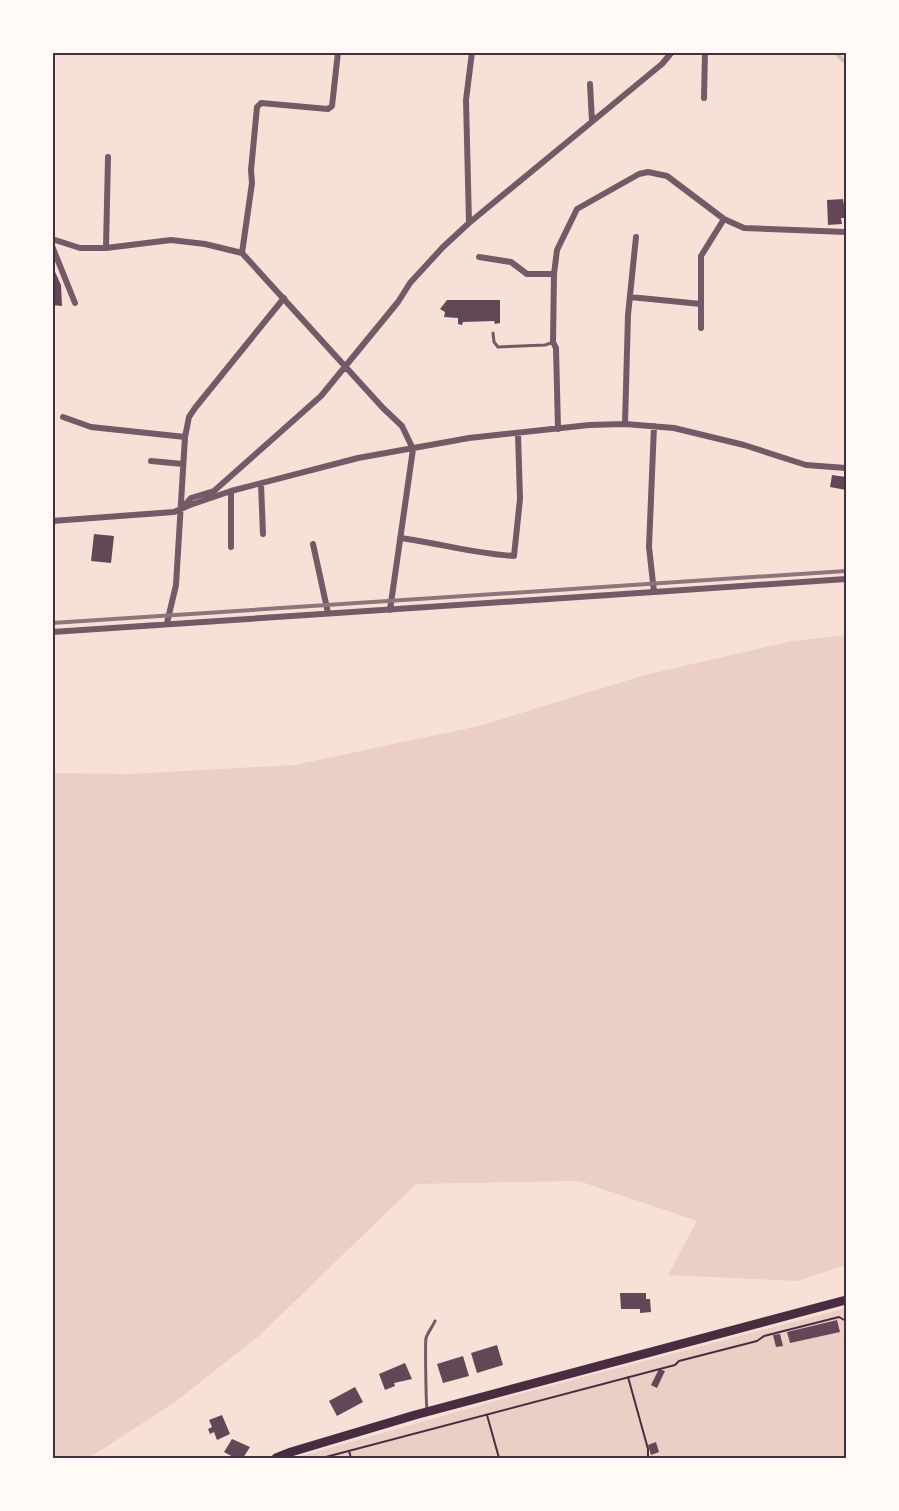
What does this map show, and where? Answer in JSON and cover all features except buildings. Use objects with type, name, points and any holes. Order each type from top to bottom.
[{"type":"main road","points":[[276,1458],[427,1412],[846,1300]]},
{"type":"street","points":[[242,254],[252,183],[257,107],[261,103],[328,109],[332,106],[338,52]]},
{"type":"street","points":[[469,223],[466,99],[472,52]]},
{"type":"street","points":[[181,509],[191,498],[214,490],[321,396],[398,302],[410,283],[469,223],[662,64],[672,52]]},
{"type":"street","points":[[704,98],[705,52]]},
{"type":"street","points":[[590,84],[592,121]]},
{"type":"street","points":[[106,248],[108,157]]},
{"type":"street","points":[[558,429],[556,348],[553,342],[554,274],[557,250],[577,209],[639,174],[658,173],[674,179],[724,219],[744,228],[846,232]]},
{"type":"street","points":[[701,328],[701,256],[724,219]]},
{"type":"street","points":[[625,424],[630,297],[636,237]]},
{"type":"street","points":[[52,239],[80,248],[106,248],[147,241],[171,240],[205,244],[242,254],[402,426],[413,449],[390,610]]},
{"type":"street","points":[[52,246],[75,303]]},
{"type":"street","points":[[479,257],[511,262],[527,274],[554,274]]},
{"type":"street","points":[[630,297],[701,304]]},
{"type":"street","points":[[168,623],[176,585],[185,437],[189,417],[284,298]]},
{"type":"street","points":[[63,417],[91,427],[185,437]]},
{"type":"street","points":[[52,521],[161,513],[358,458],[469,438],[589,425],[654,426],[699,433],[806,465],[846,468]]},
{"type":"street","points":[[654,426],[649,547],[654,592]]},
{"type":"street","points":[[400,538],[514,556],[520,499],[518,433]]},
{"type":"street","points":[[152,461],[183,464]]},
{"type":"street","points":[[261,484],[262,534]]},
{"type":"street","points":[[231,492],[231,547]]},
{"type":"street","points":[[313,544],[328,614]]},
{"type":"street","points":[[52,632],[846,579]]},
{"type":"lane","points":[[493,333],[494,342],[498,347],[545,345],[553,342]]},
{"type":"lane","points":[[427,1412],[425,1399],[426,1340],[435,1321]]},
{"type":"path","points":[[322,1458],[757,1341],[764,1336],[839,1317],[846,1321]]},
{"type":"path","points":[[628,1376],[648,1449],[648,1458],[637,1458]]},
{"type":"path","points":[[487,1414],[499,1458]]},
{"type":"path","points":[[349,1451],[351,1458]]},
{"type":"shaded area","points":[[846,635],[846,1265],[797,1281],[668,1275],[697,1221],[579,1181],[416,1184],[259,1336],[175,1402],[89,1458],[53,1458],[53,773],[128,774],[294,765],[479,726],[645,675],[792,641]]},
{"type":"shaded area","points":[[846,1308],[846,1458],[294,1458],[534,1390]]},
{"type":"waterway","points":[[835,52],[844,61]]},
{"type":"railway","points":[[52,623],[846,571]]}]
